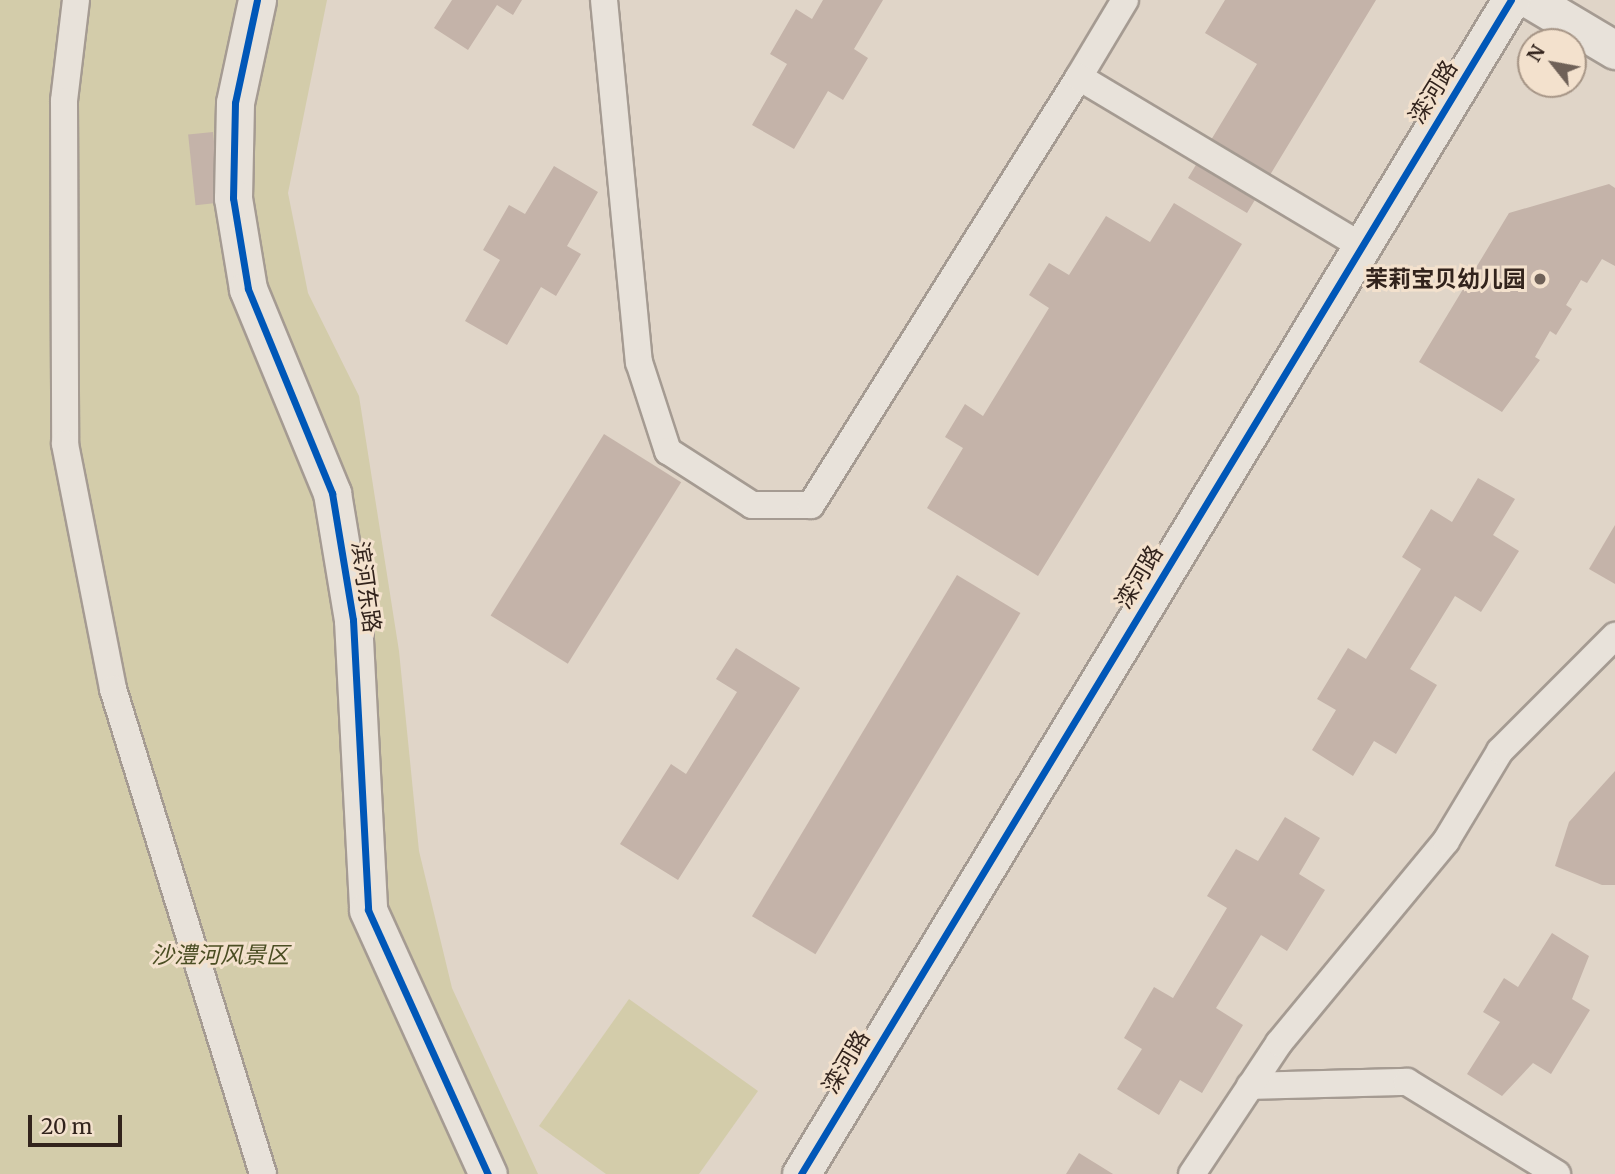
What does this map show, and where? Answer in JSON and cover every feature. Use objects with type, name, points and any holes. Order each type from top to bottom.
[{"type":"street","points":[[76,0],[64,101],[65,444],[113,689],[263,1174]]},
{"type":"street","name":"滨河东路","points":[[257,0],[235,103],[233,198],[248,289],[332,493],[354,620],[368,910],[488,1174]]},
{"type":"street","points":[[604,0],[639,362],[668,450],[752,505],[811,505],[1125,0]]},
{"type":"street","name":"滦河路","points":[[801,1174],[1511,0]]},
{"type":"street","points":[[1531,0],[1615,50]]},
{"type":"street","points":[[1079,77],[1361,246]]},
{"type":"street","points":[[1192,1174],[1250,1086],[1446,841],[1500,751],[1615,636]]},
{"type":"street","points":[[1250,1086],[1407,1082],[1557,1174]]},
{"type":"green space","name":"沙澧河风景区","points":[[0,0],[327,0],[288,193],[308,293],[359,396],[399,651],[419,851],[452,988],[538,1174],[0,1174]]},
{"type":"green space","points":[[629,999],[758,1091],[699,1174],[606,1174],[539,1126]]},
{"type":"building","points":[[452,0],[522,0],[513,15],[497,5],[468,50],[434,28]]},
{"type":"building","points":[[823,0],[883,0],[854,49],[868,58],[843,100],[828,91],[794,149],[752,125],[787,64],[770,54],[796,9],[812,19]]},
{"type":"building","points":[[1225,0],[1376,0],[1247,213],[1188,178],[1257,64],[1205,33]]},
{"type":"building","points":[[213,132],[220,203],[196,205],[188,135]]},
{"type":"building","points":[[554,166],[598,192],[567,246],[581,254],[556,296],[541,287],[507,345],[465,321],[500,260],[483,250],[509,205],[525,214]]},
{"type":"building","points":[[1609,184],[1615,188],[1615,266],[1602,259],[1587,283],[1581,280],[1566,305],[1572,309],[1556,335],[1550,331],[1535,357],[1540,360],[1502,412],[1419,362],[1509,213]]},
{"type":"building","points":[[1174,203],[1242,244],[1038,576],[927,508],[963,448],[945,437],[965,404],[983,416],[1049,308],[1029,295],[1049,263],[1069,275],[1106,216],[1150,242]]},
{"type":"building","points":[[604,434],[681,482],[568,664],[491,615]]},
{"type":"building","points":[[1478,478],[1515,499],[1493,535],[1519,551],[1481,612],[1455,596],[1410,669],[1437,685],[1396,754],[1374,741],[1353,776],[1312,750],[1336,710],[1317,699],[1348,648],[1366,659],[1421,569],[1402,557],[1431,509],[1452,522]]},
{"type":"building","points":[[1615,525],[1615,584],[1589,569]]},
{"type":"building","points":[[957,575],[1020,613],[815,954],[752,916]]},
{"type":"building","points":[[736,648],[800,688],[678,880],[620,844],[671,764],[686,774],[737,692],[716,679]]},
{"type":"building","points":[[1615,771],[1615,885],[1602,885],[1555,866],[1569,822]]},
{"type":"building","points":[[1285,817],[1320,838],[1299,874],[1325,890],[1287,951],[1261,935],[1216,1008],[1243,1025],[1202,1093],[1180,1080],[1159,1115],[1117,1089],[1142,1049],[1124,1038],[1154,987],[1173,998],[1227,908],[1207,896],[1236,849],[1258,861]]},
{"type":"building","points":[[1552,933],[1589,956],[1572,999],[1590,1010],[1551,1074],[1533,1063],[1502,1096],[1467,1074],[1500,1022],[1483,1012],[1504,978],[1518,987]]},
{"type":"building","points":[[1079,1153],[1113,1174],[1066,1174]]},
{"type":"cycle path","points":[[257,0],[235,103],[233,198],[248,289],[332,493],[353,620],[368,910],[488,1174]]},
{"type":"cycle path","points":[[801,1174],[1511,0]]},
{"type":"place","name":"茉莉宝贝幼儿园","points":[[1540,279]]}]
